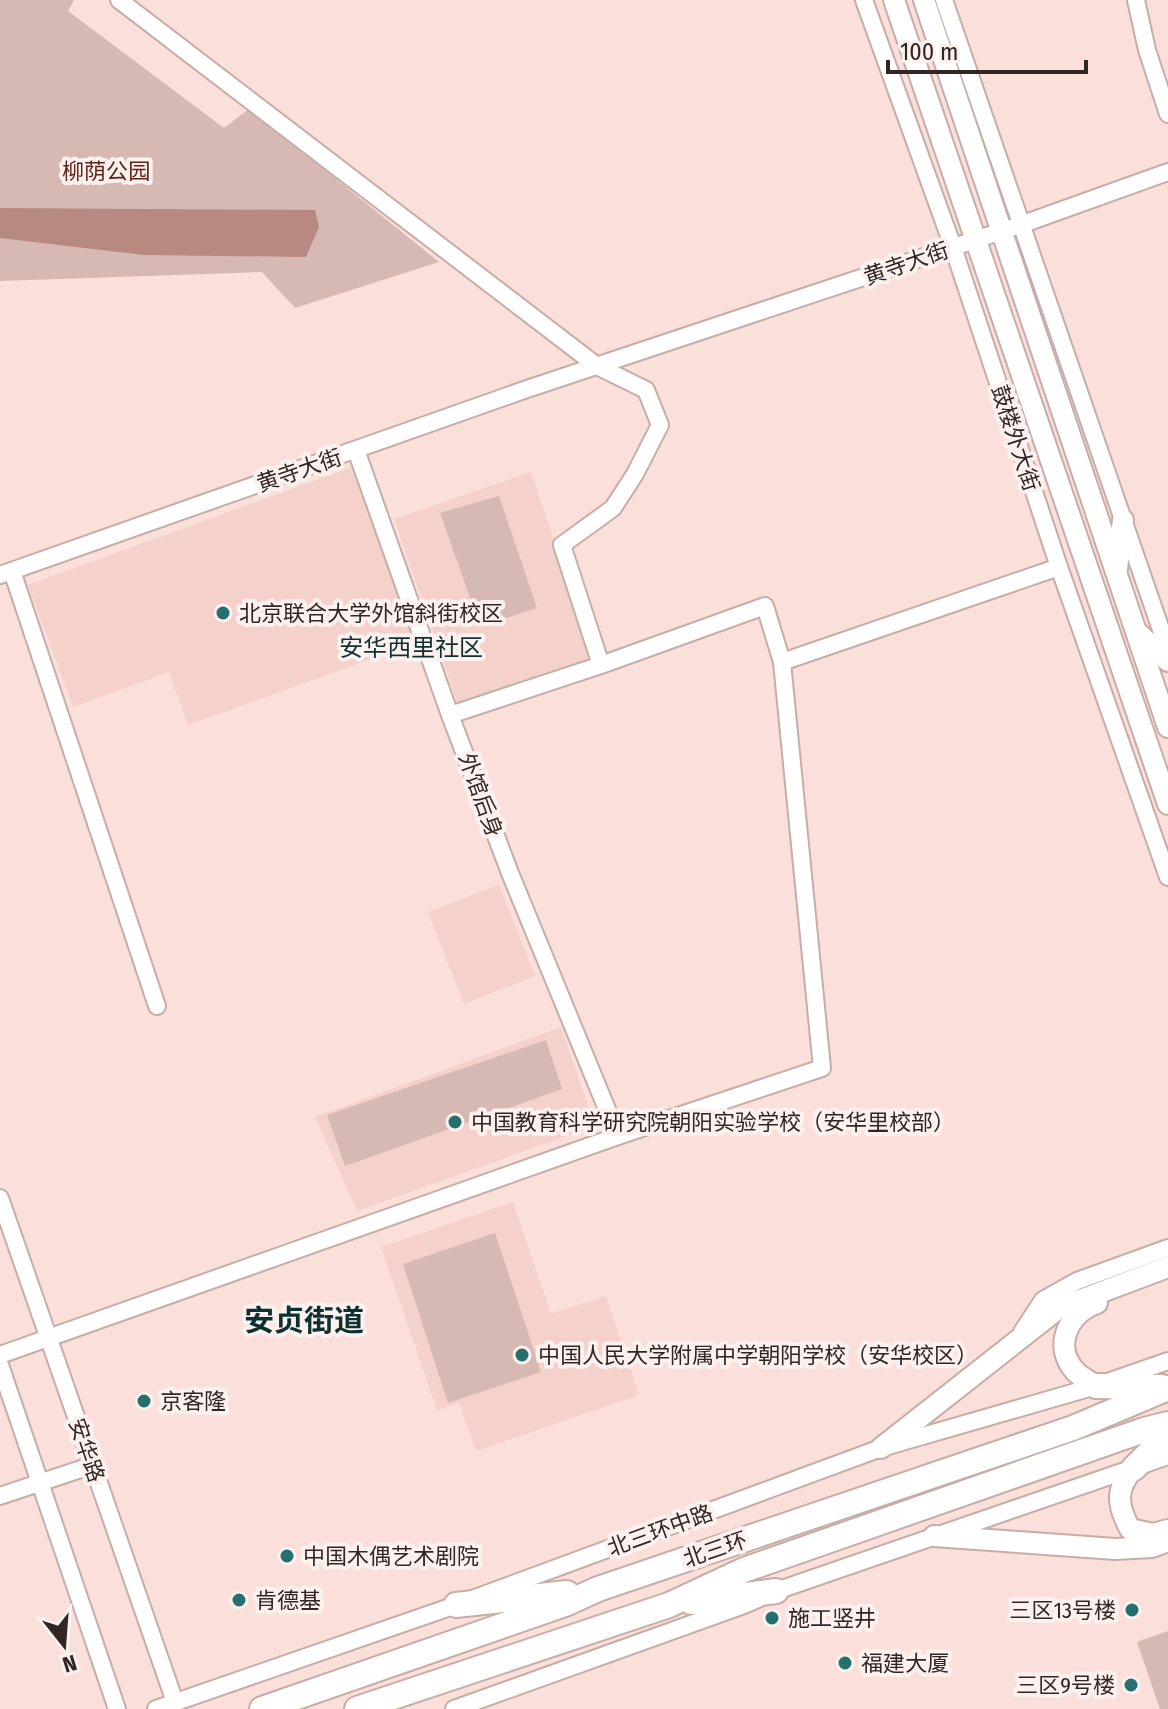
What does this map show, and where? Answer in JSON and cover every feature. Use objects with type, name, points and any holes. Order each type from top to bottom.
[{"type":"highway","points":[[1096,1386],[1168,1387]]},
{"type":"highway","name":"北三环","points":[[262,1709],[565,1604],[598,1589],[1073,1428],[1168,1387]]},
{"type":"highway","name":"北三环","points":[[357,1709],[669,1605],[744,1570],[1168,1424]]},
{"type":"highway","points":[[1134,1468],[1168,1434]]},
{"type":"highway","points":[[456,1605],[598,1589]]},
{"type":"highway","points":[[669,1605],[776,1591]]},
{"type":"highway","points":[[402,1709],[432,1683]]},
{"type":"main road","name":"鼓楼外大街","points":[[894,0],[1168,804]]},
{"type":"main road","points":[[924,0],[1168,727]]},
{"type":"main road","points":[[1117,577],[1123,520]]},
{"type":"main road","points":[[1135,631],[1168,661]]},
{"type":"main road","points":[[881,1448],[1059,1308],[1168,1267]]},
{"type":"main road","points":[[1096,1386],[1075,1371],[1067,1354],[1064,1341],[1075,1315],[1088,1306],[1168,1277]]},
{"type":"main road","points":[[1134,1468],[1122,1482],[1120,1499],[1122,1514],[1130,1529],[1153,1534],[1168,1530]]},
{"type":"main road","points":[[934,1536],[1090,1548],[1152,1547],[1168,1541]]},
{"type":"street","points":[[119,0],[597,366],[646,390],[660,425],[635,474],[613,508],[562,545],[601,665]]},
{"type":"street","name":"鼓楼外大街","points":[[864,0],[953,247],[1059,567],[1168,877]]},
{"type":"street","points":[[944,0],[1168,650]]},
{"type":"street","points":[[1136,0],[1147,50],[1168,114]]},
{"type":"street","name":"黄寺大街","points":[[6,573],[597,366],[1023,224],[1168,172]]},
{"type":"street","name":"外馆后身","points":[[356,450],[510,873],[618,1136]]},
{"type":"street","points":[[782,662],[1059,567]]},
{"type":"street","points":[[6,573],[157,1006]]},
{"type":"street","points":[[0,1355],[618,1136],[822,1068],[782,662],[765,606],[450,715]]},
{"type":"street","name":"安华路","points":[[0,1198],[175,1702]]},
{"type":"street","points":[[1012,1347],[1043,1300],[1077,1281],[1168,1248]]},
{"type":"street","name":"北三环中路","points":[[156,1709],[456,1605],[881,1448],[1096,1386],[1168,1361]]},
{"type":"street","points":[[0,1365],[117,1709]]},
{"type":"street","points":[[454,1709],[776,1591],[1168,1456]]},
{"type":"street","points":[[0,1496],[93,1465]]},
{"type":"street","points":[[1090,1548],[1124,1560],[1168,1550]]},
{"type":"shaded area","points":[[0,208],[315,210],[319,227],[306,257],[144,255],[0,238]]},
{"type":"shaded area","name":"北京联合大学外馆斜街校区","points":[[358,465],[418,642],[188,725],[169,672],[73,707],[28,585]]},
{"type":"shaded area","points":[[531,472],[595,661],[459,707],[394,519]]},
{"type":"shaded area","points":[[499,885],[535,976],[464,1004],[428,912]]},
{"type":"shaded area","name":"中国教育科学研究院朝阳实验学校（安华里校部）","points":[[561,1027],[595,1126],[357,1211],[315,1117]]},
{"type":"shaded area","name":"中国人民大学附属中学朝阳学校（安华校区）","points":[[513,1202],[551,1314],[606,1296],[639,1395],[476,1451],[459,1403],[437,1410],[381,1247]]},
{"type":"green space","name":"柳荫公园","points":[[0,0],[74,0],[68,11],[224,128],[249,109],[439,262],[295,308],[262,272],[0,281]]},
{"type":"green space","points":[[499,496],[537,608],[480,626],[440,513]]},
{"type":"green space","points":[[546,1040],[562,1089],[345,1166],[327,1115]]},
{"type":"green space","points":[[495,1233],[541,1372],[448,1403],[403,1264]]},
{"type":"green space","points":[[1168,1631],[1168,1709],[1160,1709],[1137,1642]]},
{"type":"place","name":"北京联合大学外馆斜街校区","points":[[223,613]]},
{"type":"place","name":"中国教育科学研究院朝阳实验学校（安华里校部）","points":[[455,1122]]},
{"type":"place","name":"中国人民大学附属中学朝阳学校（安华校区）","points":[[522,1355]]},
{"type":"place","name":"京客隆","points":[[144,1401]]},
{"type":"place","name":"中国木偶艺术剧院","points":[[287,1556]]},
{"type":"place","name":"肯德基","points":[[239,1600]]},
{"type":"place","name":"三区13号楼","points":[[1132,1610]]},
{"type":"place","name":"施工竖井","points":[[772,1618]]},
{"type":"place","name":"福建大厦","points":[[845,1663]]},
{"type":"place","name":"三区9号楼","points":[[1131,1685]]},
{"type":"district","name":"安华西里社区","points":[[411,648]]},
{"type":"district","name":"安贞街道","points":[[304,1321]]}]
